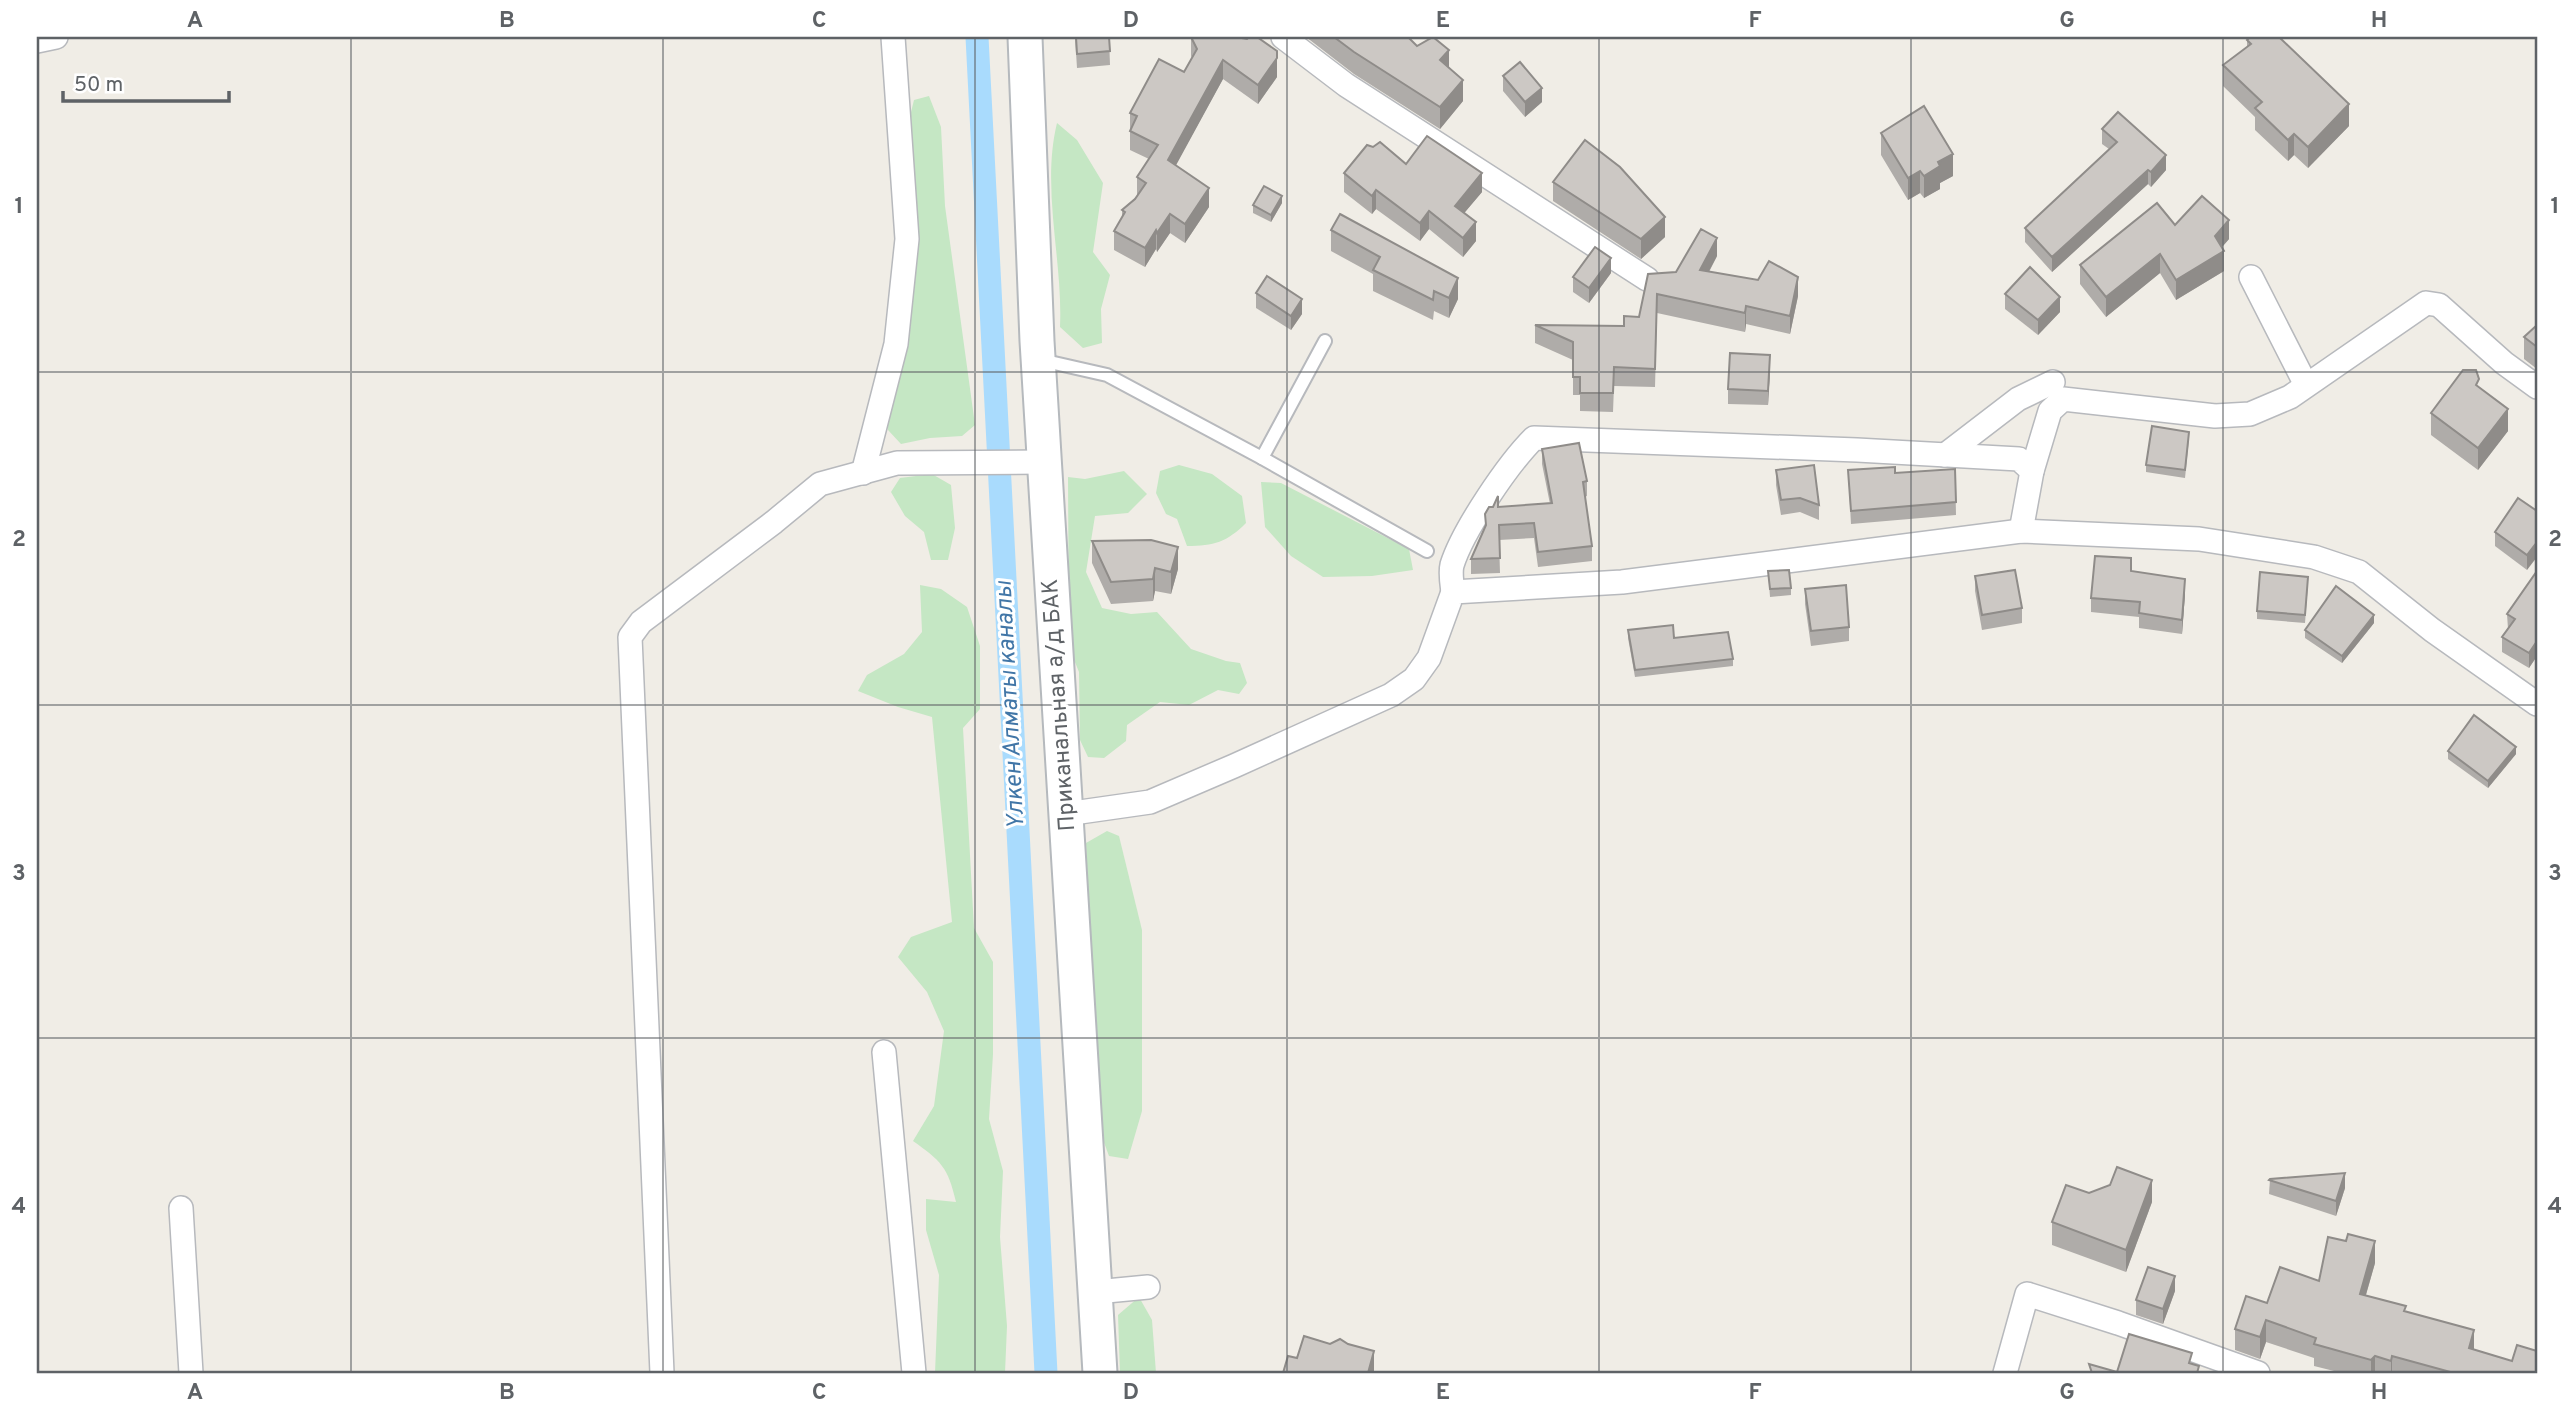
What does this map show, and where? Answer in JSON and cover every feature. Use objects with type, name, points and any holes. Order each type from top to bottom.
[{"type":"main road","name":"Приканальная а/д БАК","points":[[1025,37],[1038,359],[1101,1373]]},
{"type":"street","points":[[37,41],[56,37]]},
{"type":"street","points":[[863,473],[896,344],[907,239],[893,37]]},
{"type":"street","points":[[1283,37],[1346,85],[1647,279]]},
{"type":"street","points":[[2251,277],[2306,385]]},
{"type":"street","points":[[2021,531],[2032,471],[2050,411],[2063,400],[2215,416],[2250,414],[2290,397],[2426,303],[2439,305],[2504,363],[2537,387]]},
{"type":"street","points":[[1945,455],[2018,400],[2053,382]]},
{"type":"street","points":[[1066,814],[1150,802],[1391,695],[1414,678],[1429,658],[1452,592],[1451,567],[1470,528],[1518,454],[1534,438],[2019,459],[2032,471]]},
{"type":"street","points":[[662,1373],[630,637],[641,622],[820,484],[897,463],[1044,462]]},
{"type":"street","points":[[1452,592],[1622,582],[2021,531],[2199,539],[2325,561],[2359,572],[2432,630],[2537,704]]},
{"type":"street","points":[[884,1052],[914,1373]]},
{"type":"street","points":[[181,1208],[191,1373]]},
{"type":"street","points":[[1096,1292],[1148,1287]]},
{"type":"street","points":[[2005,1373],[2027,1294],[2118,1323],[2251,1372]]},
{"type":"lane","points":[[1262,458],[1325,341]]},
{"type":"lane","points":[[1038,359],[1107,374],[1427,551]]},
{"type":"green space","points":[[929,96],[941,127],[945,206],[975,425],[962,436],[930,438],[901,444],[888,430],[885,409],[904,140],[914,100]]},
{"type":"green space","points":[[1057,123],[1077,140],[1103,183],[1093,252],[1110,275],[1101,309],[1102,343],[1083,348],[1060,327],[1051,173]]},
{"type":"green space","points":[[1179,465],[1212,474],[1242,496],[1246,523],[1220,542],[1187,546],[1177,519],[1166,514],[1156,493],[1160,471]]},
{"type":"green space","points":[[1124,471],[1147,494],[1128,513],[1095,516],[1086,572],[1102,608],[1131,614],[1157,612],[1191,649],[1240,663],[1247,683],[1239,694],[1218,690],[1189,705],[1160,702],[1127,725],[1126,741],[1104,758],[1088,757],[1080,740],[1079,672],[1069,647],[1068,477],[1085,479]]},
{"type":"green space","points":[[932,474],[951,485],[955,528],[948,560],[931,560],[924,532],[905,516],[891,492],[900,478]]},
{"type":"green space","points":[[1261,482],[1281,483],[1409,549],[1413,570],[1372,576],[1323,577],[1291,556],[1265,527]]},
{"type":"green space","points":[[920,585],[941,589],[967,607],[980,646],[980,709],[963,728],[974,928],[993,962],[993,1054],[989,1119],[1003,1171],[1000,1237],[1007,1326],[1005,1373],[935,1373],[939,1275],[926,1230],[926,1199],[956,1202],[942,1166],[913,1141],[934,1106],[944,1031],[927,992],[898,957],[911,937],[952,922],[932,717],[858,691],[867,675],[904,654],[922,632]]},
{"type":"green space","points":[[1107,831],[1119,836],[1142,930],[1142,1111],[1128,1159],[1109,1156],[1099,1129],[1086,843]]},
{"type":"green space","points":[[1139,1297],[1152,1320],[1156,1373],[1120,1373],[1118,1315]]},
{"type":"building","points":[[1076,37],[1109,37],[1110,51],[1077,54]]},
{"type":"building","points":[[1191,37],[1257,37],[1277,51],[1277,58],[1258,85],[1223,60],[1168,160],[1209,188],[1185,224],[1170,214],[1145,248],[1114,231],[1125,212],[1122,210],[1135,199],[1146,183],[1137,177],[1158,145],[1130,131],[1137,116],[1130,113],[1159,59],[1184,72],[1197,49]]},
{"type":"building","points":[[1334,37],[1408,37],[1417,46],[1433,37],[1449,50],[1440,60],[1463,80],[1440,107]]},
{"type":"building","points":[[2250,37],[2279,37],[2349,104],[2308,147],[2294,134],[2288,140],[2255,108],[2262,102],[2223,65],[2251,44],[2247,40]]},
{"type":"building","points":[[1520,62],[1542,88],[1525,102],[1503,76]]},
{"type":"building","points":[[1924,106],[1953,154],[1938,162],[1940,166],[1924,176],[1920,171],[1908,178],[1881,133]]},
{"type":"building","points":[[2118,112],[2166,155],[2151,172],[2148,170],[2052,257],[2025,228],[2117,142],[2102,129]]},
{"type":"building","points":[[1427,136],[1482,173],[1455,206],[1476,222],[1463,238],[1429,211],[1420,223],[1376,190],[1372,196],[1344,173],[1367,145],[1373,147],[1380,142],[1406,164]]},
{"type":"building","points":[[1585,140],[1620,167],[1665,217],[1641,239],[1553,182]]},
{"type":"building","points":[[1264,186],[1282,196],[1271,215],[1253,205]]},
{"type":"building","points":[[2202,196],[2229,220],[2215,236],[2224,251],[2176,280],[2160,254],[2106,297],[2080,265],[2157,203],[2175,225]]},
{"type":"building","points":[[1340,214],[1458,278],[1449,298],[1434,291],[1433,300],[1373,270],[1380,257],[1331,230]]},
{"type":"building","points":[[1701,229],[1717,238],[1700,270],[1758,280],[1769,261],[1798,277],[1790,316],[1746,306],[1745,313],[1657,294],[1655,369],[1614,367],[1613,393],[1580,393],[1580,377],[1573,377],[1573,342],[1535,325],[1624,326],[1624,316],[1639,317],[1648,274],[1676,272]]},
{"type":"building","points":[[1595,247],[1611,258],[1589,288],[1573,277]]},
{"type":"building","points":[[2030,267],[2060,297],[2038,320],[2005,294]]},
{"type":"building","points":[[1267,276],[1302,299],[1291,316],[1256,293]]},
{"type":"building","points":[[2537,325],[2537,347],[2524,337]]},
{"type":"building","points":[[1730,353],[1770,355],[1768,391],[1728,389]]},
{"type":"building","points":[[2463,370],[2476,370],[2479,379],[2476,385],[2508,409],[2478,448],[2431,413]]},
{"type":"building","points":[[2152,426],[2189,432],[2185,470],[2146,465]]},
{"type":"building","points":[[1579,443],[1587,481],[1583,482],[1592,546],[1538,552],[1534,523],[1499,525],[1500,558],[1471,559],[1486,525],[1485,514],[1489,507],[1493,507],[1498,496],[1498,507],[1552,503],[1542,449]]},
{"type":"building","points":[[1814,465],[1819,505],[1800,498],[1781,500],[1776,470]]},
{"type":"building","points":[[1895,467],[1895,473],[1955,469],[1956,502],[1851,511],[1848,470]]},
{"type":"building","points":[[2518,498],[2537,511],[2537,542],[2527,555],[2495,532]]},
{"type":"building","points":[[1151,540],[1178,547],[1171,572],[1155,568],[1153,579],[1111,582],[1092,541]]},
{"type":"building","points":[[2095,556],[2131,558],[2131,571],[2185,579],[2182,620],[2139,613],[2140,602],[2091,598]]},
{"type":"building","points":[[1789,570],[1791,588],[1770,589],[1768,571]]},
{"type":"building","points":[[2015,570],[2022,608],[1982,615],[1975,576]]},
{"type":"building","points":[[2537,571],[2537,641],[2529,653],[2502,637],[2515,619],[2507,614]]},
{"type":"building","points":[[2260,572],[2308,577],[2305,615],[2257,611]]},
{"type":"building","points":[[1846,585],[1849,627],[1811,631],[1805,589]]},
{"type":"building","points":[[2336,586],[2374,615],[2342,656],[2305,630]]},
{"type":"building","points":[[1673,625],[1674,638],[1728,632],[1733,659],[1635,670],[1628,630]]},
{"type":"building","points":[[2474,715],[2516,747],[2488,781],[2448,751]]},
{"type":"building","points":[[2117,1167],[2152,1180],[2126,1250],[2052,1222],[2066,1185],[2089,1193],[2110,1185]]},
{"type":"building","points":[[2345,1173],[2336,1201],[2269,1180],[2270,1179]]},
{"type":"building","points":[[2348,1234],[2375,1241],[2360,1294],[2406,1306],[2404,1311],[2474,1330],[2469,1348],[2512,1361],[2517,1345],[2537,1351],[2537,1373],[2454,1373],[2392,1356],[2391,1361],[2375,1356],[2371,1360],[2314,1344],[2316,1338],[2266,1320],[2260,1337],[2235,1329],[2246,1296],[2267,1303],[2280,1267],[2319,1281],[2328,1237],[2346,1241]]},
{"type":"building","points":[[2148,1267],[2175,1276],[2163,1309],[2136,1300]]},
{"type":"building","points":[[2129,1334],[2192,1353],[2189,1363],[2199,1366],[2197,1373],[2092,1373],[2089,1364],[2117,1372]]},
{"type":"building","points":[[1304,1336],[1330,1344],[1340,1339],[1374,1351],[1368,1373],[1283,1373],[1288,1356],[1297,1358]]},
{"type":"waterway","name":"Үлкен Алматы каналы","points":[[977,37],[1046,1373]]}]
